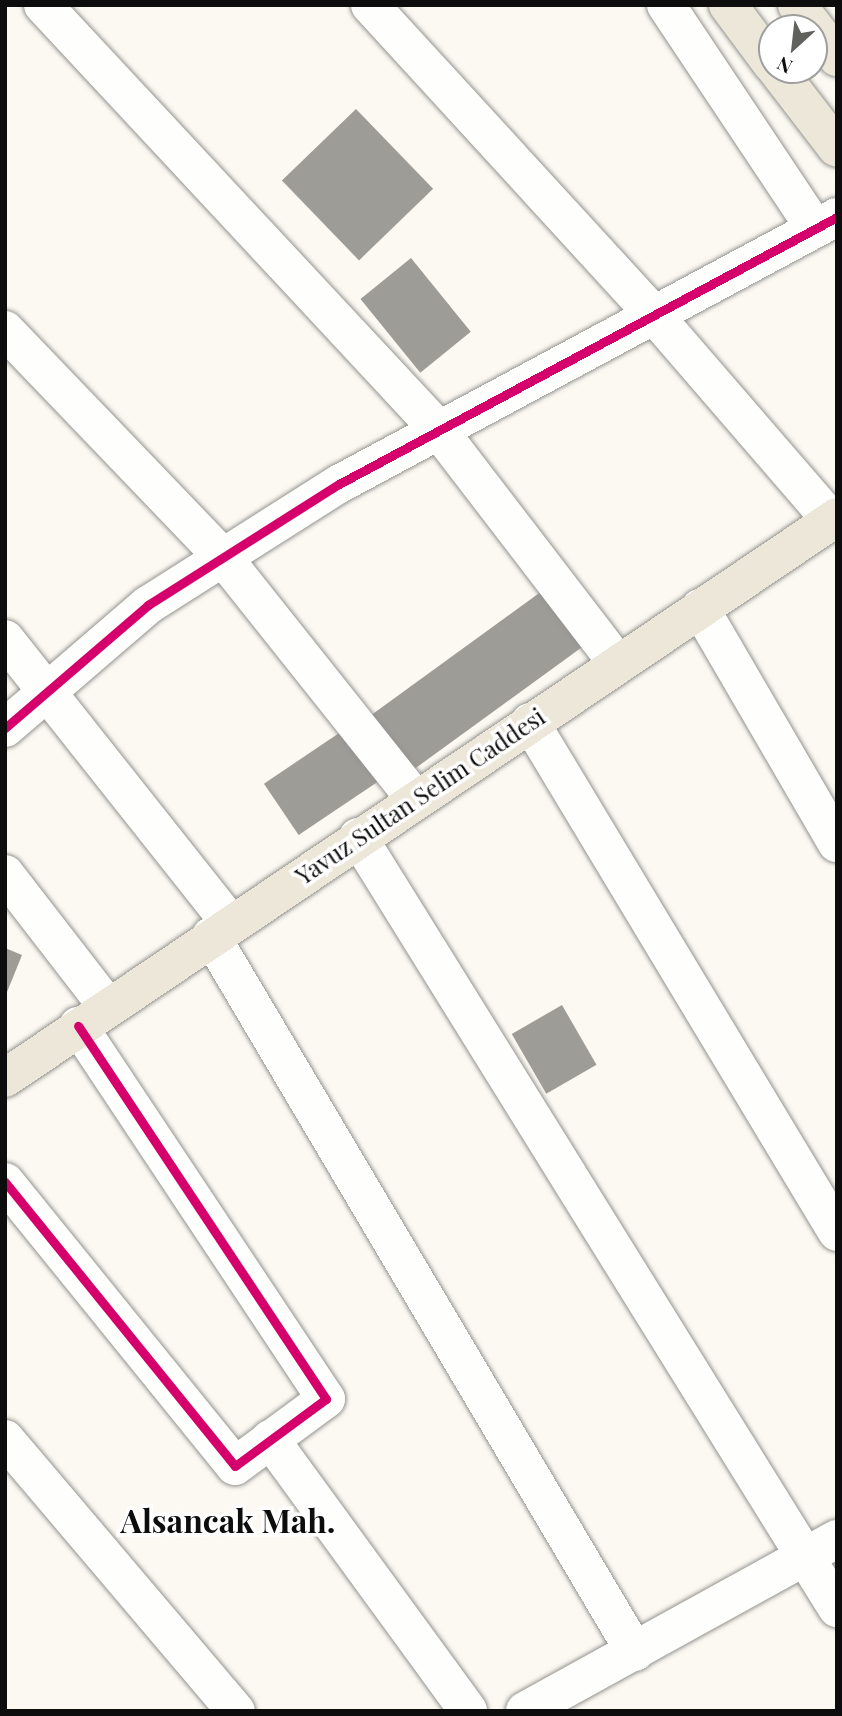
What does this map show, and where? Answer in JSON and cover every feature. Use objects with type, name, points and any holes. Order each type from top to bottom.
[{"type":"main road","points":[[729,5],[758,45]]},
{"type":"main road","points":[[797,5],[837,57]]},
{"type":"main road","points":[[788,84],[837,148]]},
{"type":"main road","name":"Yavuz Sultan Selim Caddesi","points":[[5,1078],[220,929],[834,519]]},
{"type":"street","points":[[43,5],[437,428],[618,664]]},
{"type":"street","points":[[370,5],[655,316],[834,519]]},
{"type":"street","points":[[5,728],[148,605],[222,556],[437,428],[655,316],[826,223],[666,5]]},
{"type":"street","points":[[5,330],[222,556],[415,799]]},
{"type":"street","points":[[700,608],[837,843]]},
{"type":"street","points":[[5,639],[49,690],[220,929],[635,1652]]},
{"type":"street","points":[[530,722],[837,1232]]},
{"type":"street","points":[[358,837],[803,1558],[837,1608]]},
{"type":"street","points":[[5,874],[326,1399],[235,1466],[5,1182]]},
{"type":"street","points":[[5,1439],[236,1711]]},
{"type":"street","points":[[270,1439],[468,1711]]},
{"type":"street","points":[[526,1711],[837,1539]]},
{"type":"building","points":[[356,109],[433,189],[359,260],[282,181]]},
{"type":"building","points":[[411,258],[471,332],[420,373],[360,299]]},
{"type":"building","points":[[553,583],[594,639],[407,775],[366,719]]},
{"type":"building","points":[[351,725],[386,776],[299,835],[264,784]]},
{"type":"building","points":[[5,948],[22,955],[5,997]]},
{"type":"building","points":[[562,1005],[596,1065],[546,1094],[512,1034]]},
{"type":"cycle path","points":[[5,728],[148,605],[339,484],[837,217]]},
{"type":"cycle path","points":[[5,1182],[235,1466],[326,1399],[78,1026]]},
{"type":"district","name":"Alsancak Mah.","points":[[228,1520]]}]
